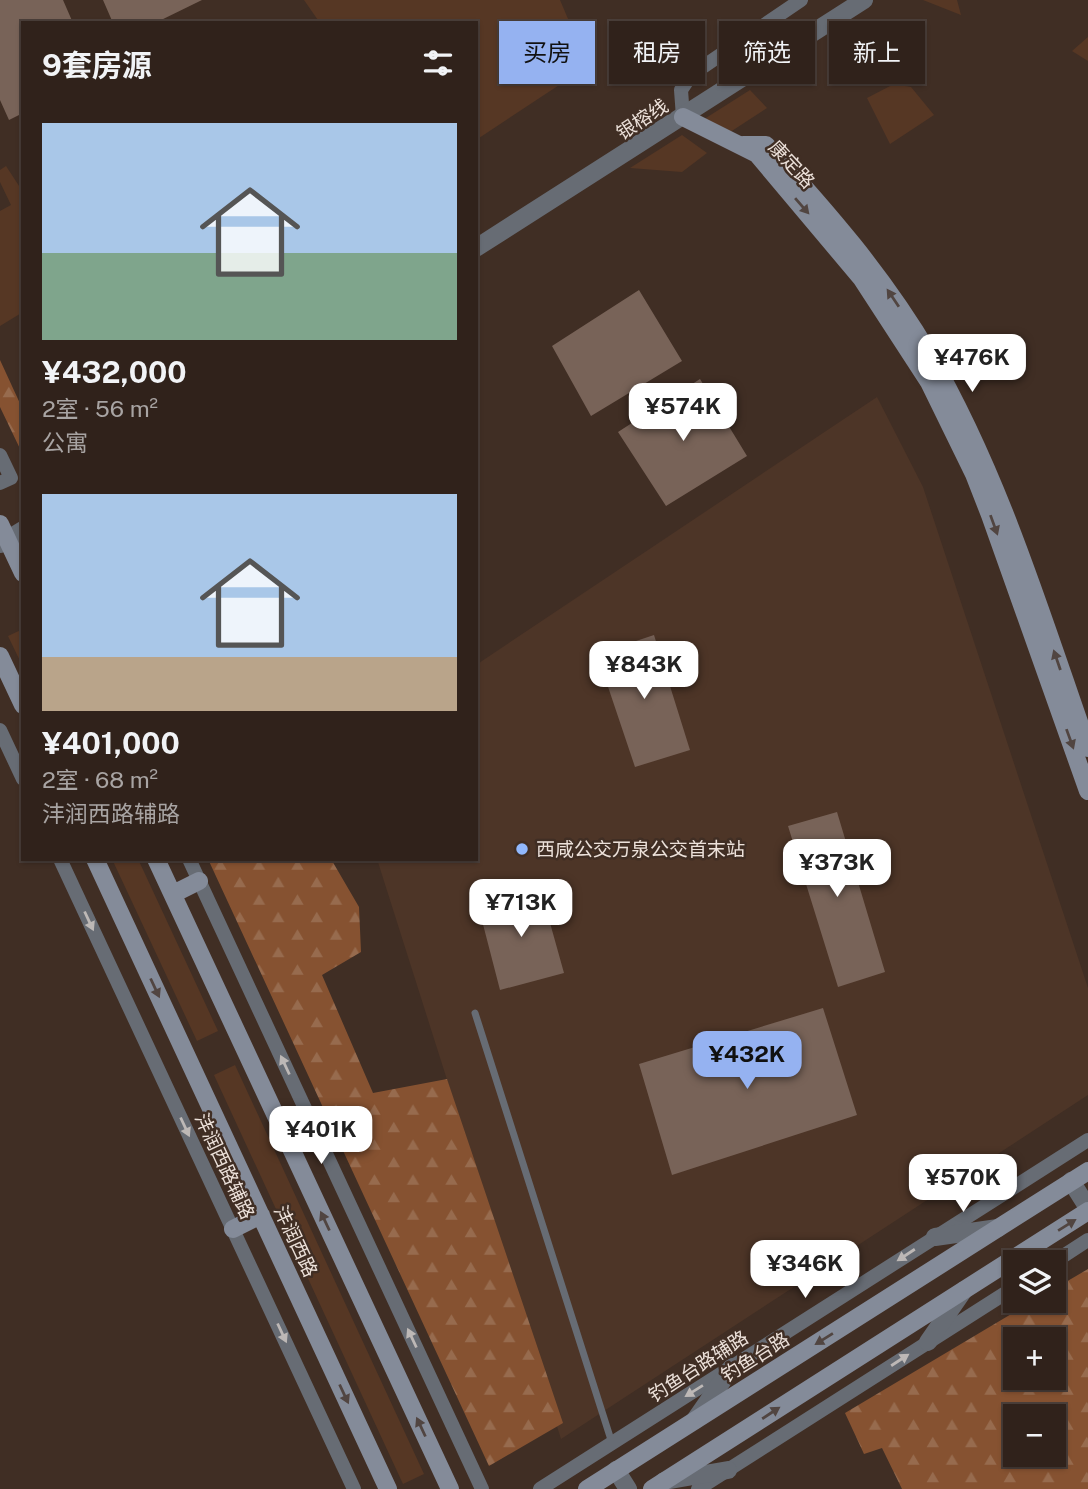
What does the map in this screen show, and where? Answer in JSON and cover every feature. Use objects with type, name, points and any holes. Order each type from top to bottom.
[{"type":"main road","points":[[683,117],[735,145]]},
{"type":"main road","name":"康定路","points":[[735,145],[766,145],[824,209],[874,271],[928,354],[970,431],[1006,516],[1088,748]]},
{"type":"main road","name":"康定路","points":[[735,145],[757,154],[809,213],[862,279],[929,382],[990,515],[1088,790]]},
{"type":"main road","points":[[7,535],[21,568]]},
{"type":"main road","points":[[0,656],[21,701]]},
{"type":"main road","name":"沣润西路","points":[[96,861],[388,1489]]},
{"type":"main road","name":"沣润西路","points":[[157,861],[447,1482]]},
{"type":"main road","points":[[173,894],[199,881]]},
{"type":"main road","name":"钓鱼台路","points":[[587,1489],[1088,1171]]},
{"type":"main road","points":[[658,1485],[1088,1210]]},
{"type":"main road","points":[[233,1228],[261,1215]]},
{"type":"main road","points":[[447,1482],[467,1489]]},
{"type":"street","points":[[683,117],[681,90],[691,75],[801,0]]},
{"type":"street","name":"银榕线","points":[[478,247],[864,0]]},
{"type":"street","points":[[0,455],[11,478],[0,483]]},
{"type":"street","points":[[0,730],[21,775]]},
{"type":"street","name":"沣润西路辅路","points":[[61,861],[354,1489]]},
{"type":"street","points":[[190,861],[482,1489]]},
{"type":"street","name":"钓鱼台路辅路","points":[[540,1489],[1088,1140]]},
{"type":"street","points":[[1071,1181],[1088,1210]]},
{"type":"street","points":[[935,1237],[998,1228]]},
{"type":"street","points":[[1066,1254],[1088,1240]]},
{"type":"street","points":[[928,1342],[965,1290]]},
{"type":"street","points":[[698,1489],[1003,1295]]},
{"type":"street","points":[[695,1420],[732,1367]]},
{"type":"street","points":[[658,1485],[728,1470]]},
{"type":"street","points":[[616,1471],[628,1489]]},
{"type":"lane","points":[[475,1013],[612,1443]]},
{"type":"shaded area","points":[[304,0],[560,0],[569,21],[499,21],[499,84],[561,84],[478,139],[478,21],[319,21]]},
{"type":"shaded area","points":[[923,0],[957,0],[961,15]]},
{"type":"shaded area","points":[[1088,37],[1088,61],[1072,51]]},
{"type":"shaded area","points":[[894,84],[911,87],[934,115],[890,144],[867,98]]},
{"type":"shaded area","points":[[750,90],[767,108],[721,138],[698,123]]},
{"type":"shaded area","points":[[682,135],[707,153],[682,172],[630,168]]},
{"type":"shaded area","points":[[6,166],[21,189],[21,313],[0,326],[0,211],[11,205],[0,182],[0,170]]},
{"type":"shaded area","points":[[877,397],[923,487],[1088,988],[1088,1095],[561,1439],[378,861],[478,861],[478,664]]},
{"type":"shaded area","points":[[21,630],[21,663],[8,636]]},
{"type":"shaded area","points":[[113,861],[139,861],[218,1031],[197,1041]]},
{"type":"shaded area","points":[[235,1065],[424,1474],[403,1484],[214,1075]]},
{"type":"green space","points":[[0,360],[21,406],[21,451],[0,407]]},
{"type":"green space","points":[[209,861],[332,861],[359,907],[361,952],[322,975],[373,1093],[447,1079],[563,1423],[489,1466]]},
{"type":"green space","points":[[1088,1269],[1088,1489],[902,1489],[882,1448],[864,1454],[845,1413],[1013,1313],[1066,1313],[1066,1282]]},
{"type":"building","points":[[0,0],[63,0],[72,21],[21,21],[21,114],[9,120],[0,100]]},
{"type":"building","points":[[103,0],[202,0],[159,21],[112,21]]},
{"type":"building","points":[[639,290],[682,361],[591,416],[552,346]]},
{"type":"building","points":[[700,379],[747,456],[666,506],[618,432]]},
{"type":"building","points":[[654,635],[690,750],[635,767],[597,654]]},
{"type":"building","points":[[837,812],[885,972],[838,987],[788,826]]},
{"type":"building","points":[[540,887],[564,973],[500,990],[478,905]]},
{"type":"building","points":[[823,1008],[857,1115],[672,1175],[639,1064]]},
{"type":"place","name":"西咸公交万泉公交首末站","points":[[522,849]]}]
